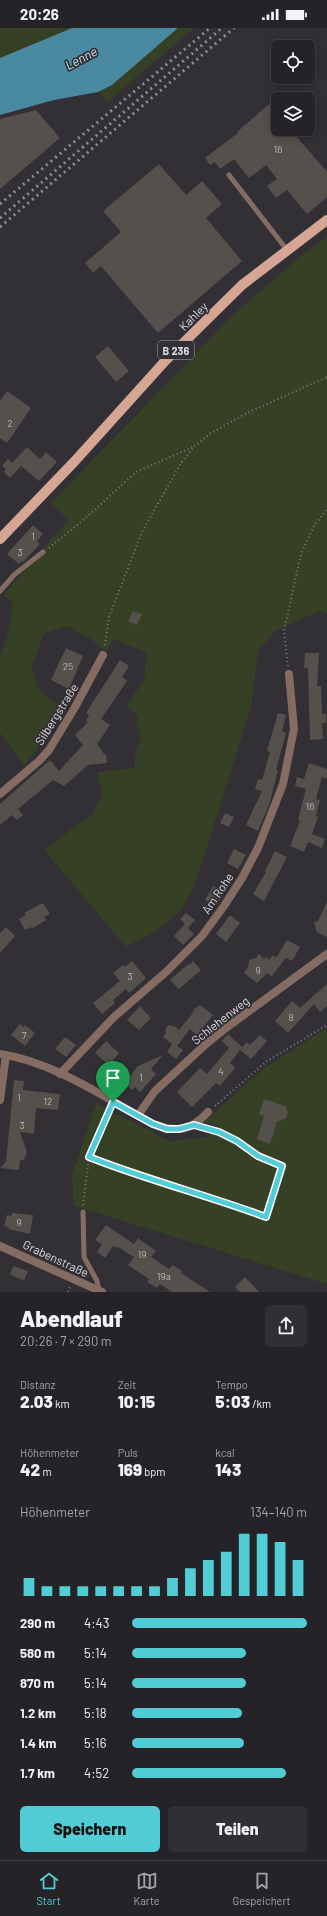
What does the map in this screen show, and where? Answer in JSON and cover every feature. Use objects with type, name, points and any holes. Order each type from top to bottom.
[{"type":"main road","name":"Kahley","points":[[0,539],[41,497],[166,360],[242,285],[327,220]]},
{"type":"street","name":"Silbergstraße","points":[[0,794],[39,761],[49,750],[74,709],[103,655]]},
{"type":"street","name":"Am Rohe","points":[[60,1074],[114,1017],[166,972],[202,936],[242,878],[258,848],[283,784],[294,729],[289,674]]},
{"type":"street","name":"Schlehenweg","points":[[138,1115],[155,1090],[205,1045],[327,954]]},
{"type":"street","points":[[0,1100],[3,1055],[38,1065],[60,1074],[167,1129],[179,1129],[194,1125],[208,1112]]},
{"type":"street","name":"Grabenstraße","points":[[0,1246],[100,1291]]},
{"type":"lane","points":[[229,175],[287,250]]},
{"type":"lane","points":[[0,591],[14,575],[44,552]]},
{"type":"lane","points":[[83,1212],[84,1257],[97,1281],[100,1291]]},
{"type":"path","points":[[44,552],[88,516],[136,472],[194,446],[211,433],[245,414],[327,377]]},
{"type":"path","points":[[103,655],[109,617],[142,532],[181,463],[194,446]]},
{"type":"path","points":[[289,674],[284,631],[301,554],[314,526],[327,509]]},
{"type":"path","points":[[208,1112],[242,1081],[267,1061],[327,1025]]},
{"type":"path","points":[[83,1212],[89,1157],[113,1102]]},
{"type":"path","points":[[89,1157],[165,1185],[220,1200],[266,1217],[282,1166],[258,1156],[237,1141],[219,1132],[194,1125]]},
{"type":"green space","points":[[0,28],[72,28],[0,58]]},
{"type":"green space","points":[[178,28],[194,28],[107,102],[98,92],[112,85]]},
{"type":"green space","points":[[327,237],[327,613],[320,611],[275,631],[258,651],[251,708],[194,888],[181,910],[158,930],[126,947],[44,850],[92,814],[103,795],[97,772],[135,768],[135,756],[141,737],[137,724],[138,716],[126,706],[144,680],[147,653],[113,639],[107,652],[92,640],[67,626],[44,634],[32,666],[37,687],[62,709],[39,748],[24,766],[0,733],[0,657],[7,636],[13,603],[4,595],[69,519],[50,504],[233,315],[307,251]]},
{"type":"green space","points":[[327,1028],[327,1284],[74,1206],[72,1176],[96,1103],[170,1141],[208,1137],[218,1126],[204,1122],[264,1068]]},
{"type":"water","name":"Lenne","points":[[72,28],[178,28],[112,85],[98,92],[54,100],[0,115],[0,58]]},
{"type":"building","points":[[269,104],[271,106],[271,136],[296,136],[327,172],[327,197],[307,214],[287,190],[276,198],[267,186],[277,179],[266,165],[249,178],[234,159],[220,169],[215,162],[210,165],[205,158],[238,133],[237,132]]},
{"type":"building","points":[[36,110],[60,138],[0,189],[0,119]]},
{"type":"building","points":[[159,164],[186,195],[202,181],[222,204],[206,218],[242,261],[158,333],[101,266],[93,273],[85,263],[121,232],[103,211]]},
{"type":"building","points":[[108,346],[129,371],[116,382],[95,357]]},
{"type":"building","points":[[7,391],[31,408],[7,443],[0,438],[0,401]]},
{"type":"building","points":[[27,447],[40,459],[46,452],[57,462],[39,481],[21,466],[10,478],[4,472],[6,469],[2,466],[8,459],[12,463]]},
{"type":"building","points":[[33,525],[43,534],[37,541],[40,544],[23,562],[22,561],[19,564],[7,554]]},
{"type":"building","points":[[133,611],[142,614],[137,625],[128,621]]},
{"type":"building","points":[[66,648],[83,656],[69,689],[51,680]]},
{"type":"building","points":[[305,653],[319,653],[317,686],[321,686],[322,714],[326,714],[326,723],[322,723],[323,739],[310,740],[308,668],[304,668]]},
{"type":"building","points":[[120,660],[129,666],[122,677],[127,681],[101,719],[110,725],[97,744],[104,754],[106,754],[107,763],[88,765],[64,786],[53,780],[18,809],[23,815],[17,820],[12,815],[0,825],[0,804],[50,760],[59,771],[83,745],[75,735],[88,722],[86,721],[89,715],[86,713]]},
{"type":"building","points":[[278,713],[286,715],[282,731],[286,733],[276,770],[278,770],[269,805],[258,831],[246,825],[262,791],[255,789],[258,779],[262,780],[270,752],[267,751]]},
{"type":"building","points":[[309,763],[327,769],[327,779],[322,777],[316,799],[320,800],[316,816],[318,817],[312,834],[325,839],[322,848],[308,842],[304,852],[290,846],[300,821],[298,820],[306,789],[295,786],[297,777],[304,779]]},
{"type":"building","points":[[225,813],[234,817],[229,827],[220,823]]},
{"type":"building","points":[[234,849],[246,855],[238,869],[227,863]]},
{"type":"building","points":[[275,851],[287,857],[264,901],[253,894],[266,872],[265,871]]},
{"type":"building","points":[[213,886],[224,893],[216,906],[205,900]]},
{"type":"building","points":[[327,902],[327,937],[317,932],[314,922],[318,921]]},
{"type":"building","points":[[43,903],[50,914],[44,917],[46,920],[33,928],[32,927],[25,930],[19,919],[26,915],[24,913]]},
{"type":"building","points":[[186,913],[195,920],[188,928],[194,934],[183,945],[174,936],[185,924],[180,919]]},
{"type":"building","points":[[230,915],[240,923],[226,942],[216,934]]},
{"type":"building","points":[[6,927],[15,936],[0,953],[0,933]]},
{"type":"building","points":[[287,940],[300,947],[292,961],[286,958],[272,976],[267,973],[257,983],[244,973],[248,967],[249,960],[256,958],[259,954],[264,959],[266,957],[269,960],[273,955],[276,958]]},
{"type":"building","points":[[132,961],[146,978],[129,993],[126,989],[113,1000],[115,1003],[102,1014],[93,1003],[120,981],[113,973],[123,965],[125,967]]},
{"type":"building","points":[[193,961],[201,970],[179,989],[170,980]]},
{"type":"building","points":[[327,984],[327,1006],[320,1012],[314,1004],[288,1033],[275,1021],[292,1001],[300,1008]]},
{"type":"building","points":[[200,1005],[213,1015],[197,1035],[190,1029],[177,1046],[183,1050],[176,1059],[167,1052],[172,1044],[163,1037],[166,1033],[165,1030],[168,1025],[174,1026],[179,1030],[192,1014],[194,1009]]},
{"type":"building","points":[[140,1006],[151,1018],[139,1030],[127,1020]]},
{"type":"building","points":[[20,1024],[23,1027],[25,1025],[35,1033],[25,1046],[11,1035]]},
{"type":"building","points":[[228,1034],[242,1047],[247,1042],[250,1045],[260,1035],[267,1041],[251,1059],[240,1050],[230,1063],[235,1068],[220,1086],[216,1083],[192,1107],[177,1092],[200,1068],[207,1074],[229,1048],[222,1041]]},
{"type":"building","points":[[65,1037],[76,1045],[66,1057],[55,1049]]},
{"type":"building","points":[[106,1041],[119,1053],[109,1065],[95,1053]]},
{"type":"building","points":[[163,1055],[151,1069],[156,1074],[140,1092],[135,1087],[132,1090],[125,1083],[138,1066]]},
{"type":"building","points":[[106,1068],[114,1074],[107,1084],[99,1078]]},
{"type":"building","points":[[14,1080],[24,1081],[23,1090],[60,1094],[58,1110],[36,1108],[34,1134],[20,1132],[27,1152],[24,1160],[20,1160],[19,1170],[0,1168],[6,1162]]},
{"type":"building","points":[[264,1099],[285,1106],[288,1112],[286,1118],[277,1122],[270,1144],[257,1139],[264,1116],[259,1114]]},
{"type":"building","points":[[12,1213],[33,1215],[30,1234],[8,1229],[9,1227],[4,1226],[7,1215],[11,1216]]},
{"type":"building","points":[[106,1225],[134,1244],[138,1238],[156,1251],[151,1257],[169,1269],[173,1265],[182,1271],[181,1273],[210,1292],[172,1292],[160,1284],[157,1288],[147,1282],[149,1279],[128,1265],[134,1257],[118,1247],[113,1246],[105,1258],[97,1252],[102,1244],[95,1240]]},
{"type":"building","points":[[13,1266],[28,1271],[24,1280],[10,1275]]},
{"type":"building","points":[[245,1277],[259,1292],[240,1292],[235,1287]]},
{"type":"railway","points":[[0,204],[210,28]]},
{"type":"railway","points":[[0,218],[222,28]]},
{"type":"railway","points":[[0,227],[234,28]]},
{"type":"route","points":[[113,1102],[153,1124],[167,1129],[189,1128],[194,1125],[219,1132],[237,1141],[258,1156],[282,1166],[266,1217],[220,1200],[165,1185],[89,1157],[100,1128],[113,1102]]}]
